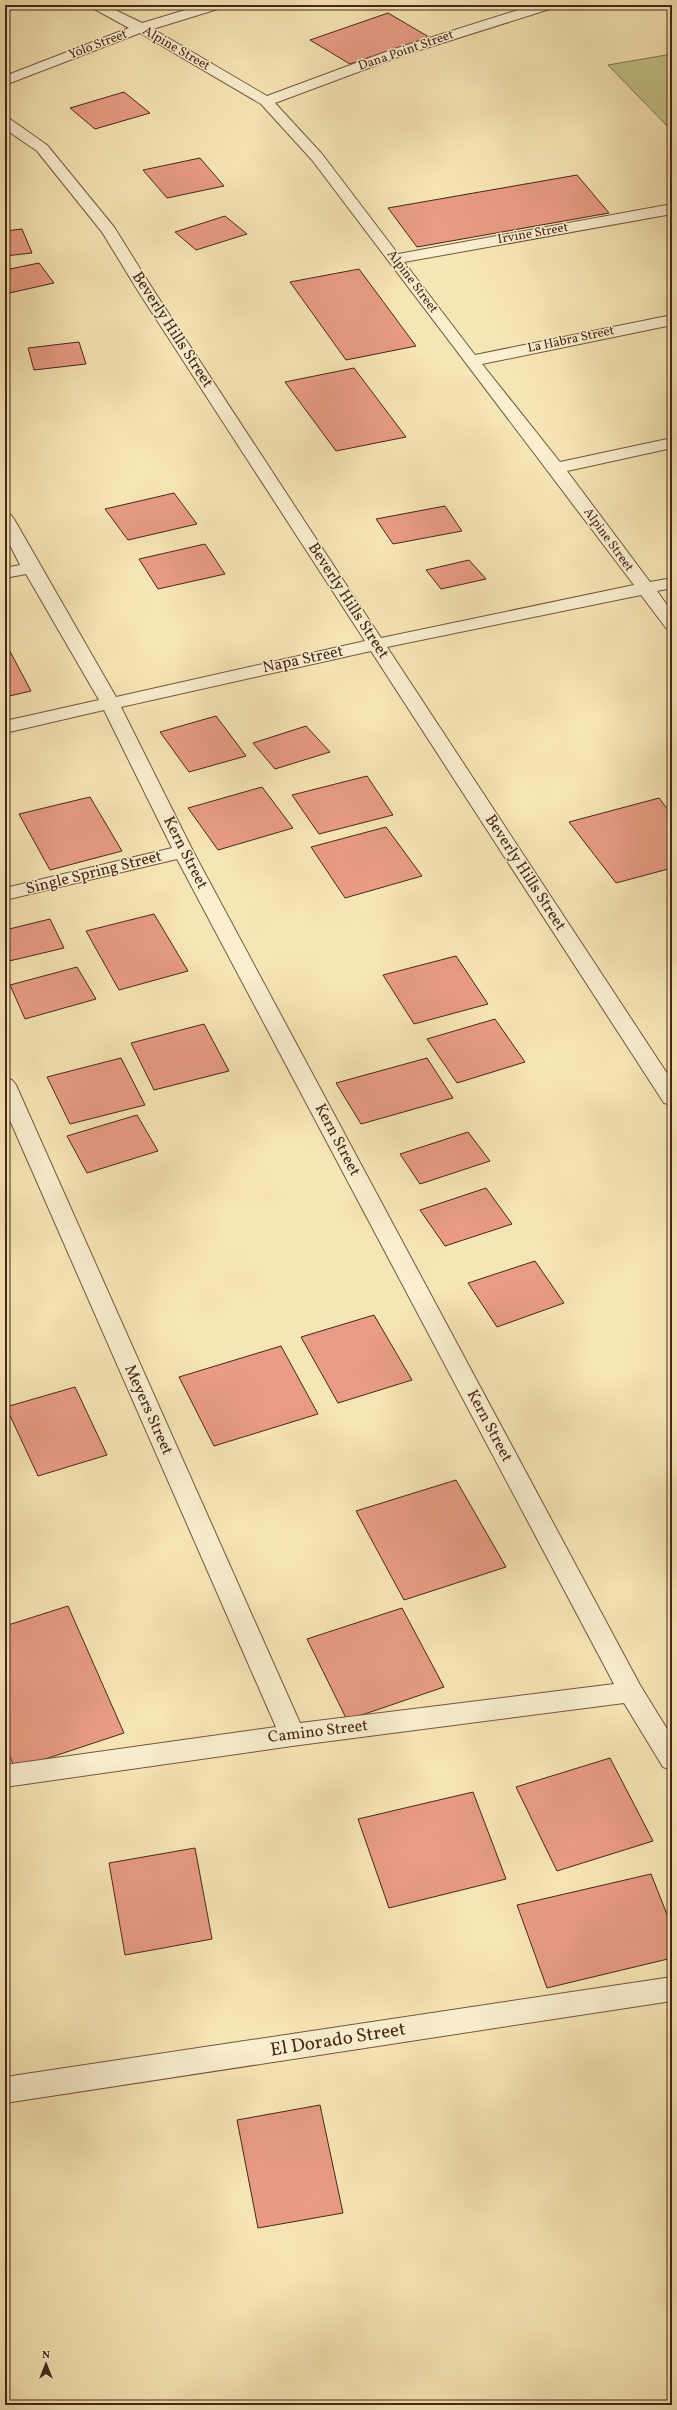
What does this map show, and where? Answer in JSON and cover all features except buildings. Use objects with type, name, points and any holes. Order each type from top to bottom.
[{"type":"street","name":"Alpine Street","points":[[94,5],[141,28],[266,101],[318,157],[471,360],[556,468],[644,589],[672,624]]},
{"type":"street","name":"Yolo Street","points":[[5,81],[141,28],[216,5]]},
{"type":"street","name":"Dana Point Street","points":[[266,101],[396,54],[548,5]]},
{"type":"street","name":"Beverly Hills Street","points":[[5,122],[42,148],[109,230],[146,291],[672,1098]]},
{"type":"street","name":"Irvine Street","points":[[394,259],[672,209]]},
{"type":"street","name":"La Habra Street","points":[[471,360],[672,320]]},
{"type":"street","points":[[556,468],[672,443]]},
{"type":"street","name":"Kern Street","points":[[5,519],[30,568],[110,703],[183,851],[631,1692],[672,1759]]},
{"type":"street","points":[[5,573],[30,568]]},
{"type":"street","name":"Napa Street","points":[[5,727],[376,644],[672,583]]},
{"type":"street","name":"Single Spring Street","points":[[5,894],[183,851]]},
{"type":"street","name":"Meyers Street","points":[[5,1085],[292,1734]]},
{"type":"street","name":"Camino Street","points":[[5,1776],[292,1734],[631,1692]]},
{"type":"street","name":"El Dorado Street","points":[[5,2090],[672,1990]]},
{"type":"shaded area","points":[[672,54],[672,131],[608,65]]}]
